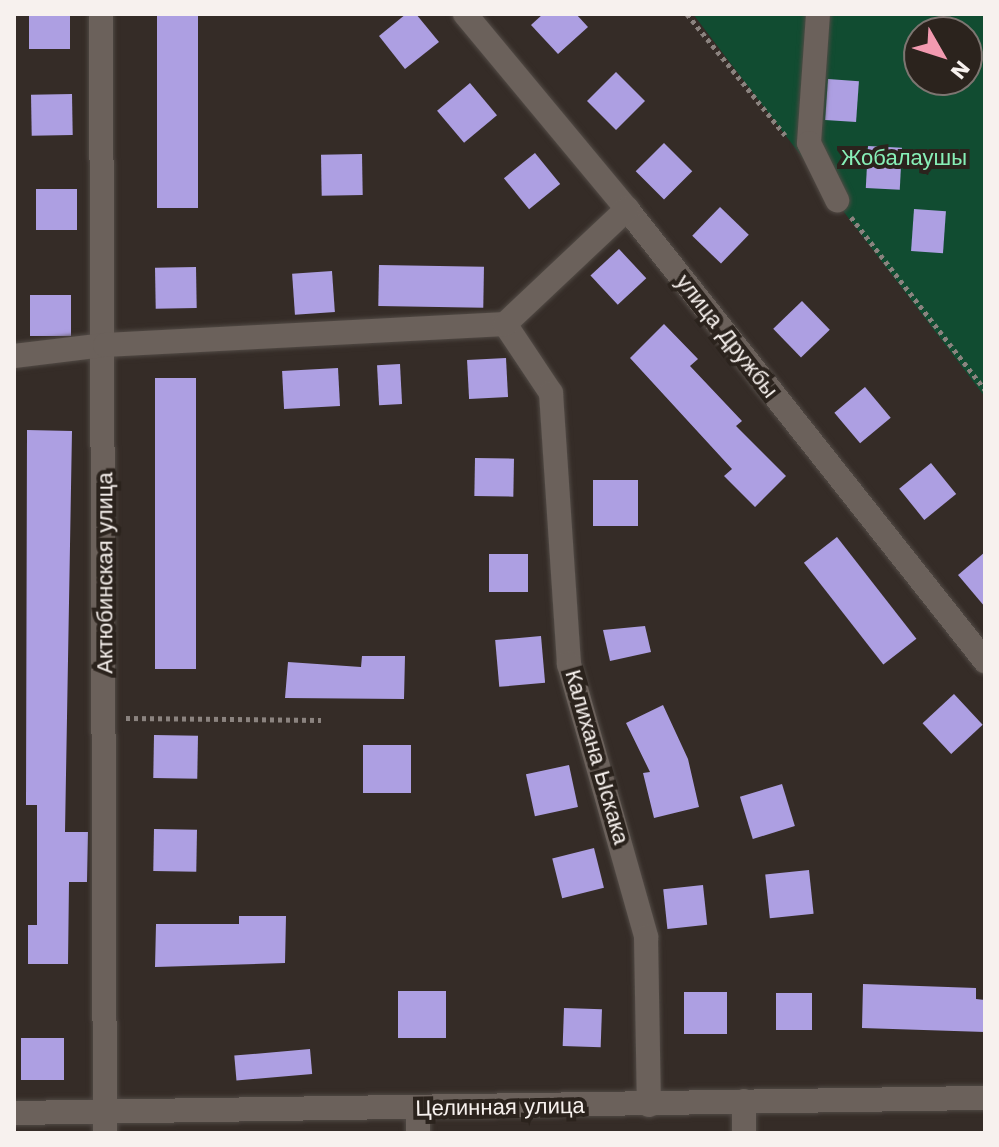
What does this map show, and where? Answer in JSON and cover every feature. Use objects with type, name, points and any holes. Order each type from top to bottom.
[{"type":"street","name":"Актюбинская улица","points":[[101,14],[105,345],[105,1123]]},
{"type":"street","name":"улица Дружбы","points":[[465,14],[627,209],[985,661]]},
{"type":"street","points":[[818,14],[809,143],[837,200]]},
{"type":"street","points":[[14,356],[105,345],[505,324],[627,209]]},
{"type":"street","name":"Калихана Ыскака","points":[[505,324],[551,393],[569,664],[646,937],[649,1105]]},
{"type":"street","name":"Целинная улица","points":[[14,1113],[105,1123],[418,1108],[985,1098]]},
{"type":"street","points":[[744,1101],[744,1133]]},
{"type":"street","points":[[418,1108],[418,1133]]},
{"type":"path","points":[[105,718],[321,720]]},
{"type":"green space","name":"Жобалаушы","points":[[693,14],[985,14],[985,397]]},
{"type":"building","points":[[29,14],[70,14],[70,49],[29,49]]},
{"type":"building","points":[[157,14],[198,14],[198,208],[157,208]]},
{"type":"building","points":[[406,14],[416,14],[439,42],[405,69],[379,36]]},
{"type":"building","points":[[543,14],[576,14],[588,27],[558,54],[531,25]]},
{"type":"building","points":[[616,72],[645,101],[616,130],[587,101]]},
{"type":"building","points":[[828,79],[859,81],[856,122],[825,120]]},
{"type":"building","points":[[470,83],[497,115],[464,143],[437,111]]},
{"type":"building","points":[[72,94],[73,135],[32,136],[31,95]]},
{"type":"building","points":[[664,143],[692,171],[664,200],[636,171]]},
{"type":"building","points":[[868,146],[902,148],[900,190],[866,188]]},
{"type":"building","points":[[535,153],[560,184],[529,209],[504,178]]},
{"type":"building","points":[[362,154],[363,195],[322,196],[321,155]]},
{"type":"building","points":[[36,189],[77,189],[77,230],[36,230]]},
{"type":"building","points":[[720,207],[749,235],[721,264],[692,236]]},
{"type":"building","points":[[914,209],[946,211],[943,253],[911,251]]},
{"type":"building","points":[[619,249],[646,278],[618,305],[590,276]]},
{"type":"building","points":[[379,265],[484,267],[483,308],[378,306]]},
{"type":"building","points":[[196,267],[197,308],[156,309],[155,268]]},
{"type":"building","points":[[332,271],[335,312],[295,315],[292,274]]},
{"type":"building","points":[[30,295],[71,295],[71,336],[30,336]]},
{"type":"building","points":[[802,301],[830,330],[801,358],[773,329]]},
{"type":"building","points":[[664,324],[698,359],[690,366],[742,421],[736,426],[786,476],[755,507],[724,476],[732,469],[630,358]]},
{"type":"building","points":[[506,358],[508,397],[469,399],[467,360]]},
{"type":"building","points":[[400,364],[402,404],[379,405],[377,365]]},
{"type":"building","points":[[338,368],[340,406],[284,409],[282,371]]},
{"type":"building","points":[[155,378],[196,378],[196,669],[155,669]]},
{"type":"building","points":[[865,387],[891,418],[860,443],[834,413]]},
{"type":"building","points":[[27,430],[72,431],[65,832],[88,832],[87,882],[69,882],[68,964],[28,964],[28,925],[37,925],[37,805],[26,805]]},
{"type":"building","points":[[475,458],[514,459],[513,497],[474,496]]},
{"type":"building","points":[[931,463],[956,494],[924,520],[899,489]]},
{"type":"building","points":[[593,480],[638,480],[638,526],[593,526]]},
{"type":"building","points":[[837,537],[916,639],[883,665],[804,563]]},
{"type":"building","points":[[985,552],[985,607],[958,575]]},
{"type":"building","points":[[489,554],[528,554],[528,592],[489,592]]},
{"type":"building","points":[[645,626],[651,652],[610,661],[603,630]]},
{"type":"building","points":[[541,636],[545,683],[499,687],[495,640]]},
{"type":"building","points":[[362,656],[405,656],[404,699],[285,698],[288,662],[361,667]]},
{"type":"building","points":[[954,694],[983,725],[951,754],[923,723]]},
{"type":"building","points":[[663,705],[688,759],[699,807],[654,818],[643,773],[650,772],[626,723]]},
{"type":"building","points":[[154,735],[198,736],[197,779],[153,778]]},
{"type":"building","points":[[363,745],[411,745],[411,793],[363,793]]},
{"type":"building","points":[[569,765],[578,807],[535,816],[526,774]]},
{"type":"building","points":[[782,784],[795,826],[753,839],[740,797]]},
{"type":"building","points":[[154,829],[197,830],[196,872],[153,871]]},
{"type":"building","points":[[594,848],[604,888],[562,898],[552,858]]},
{"type":"building","points":[[809,870],[814,914],[770,918],[765,875]]},
{"type":"building","points":[[703,885],[707,925],[667,929],[663,889]]},
{"type":"building","points":[[239,916],[286,916],[285,963],[155,967],[156,924],[239,924]]},
{"type":"building","points":[[863,984],[976,988],[976,999],[985,1000],[985,1032],[862,1028]]},
{"type":"building","points":[[398,991],[446,991],[446,1038],[398,1038]]},
{"type":"building","points":[[684,992],[727,992],[727,1034],[684,1034]]},
{"type":"building","points":[[776,993],[812,993],[812,1030],[776,1030]]},
{"type":"building","points":[[564,1008],[602,1009],[601,1047],[563,1046]]},
{"type":"building","points":[[21,1038],[64,1038],[64,1080],[21,1080]]},
{"type":"building","points":[[310,1049],[312,1074],[236,1081],[234,1056]]}]
